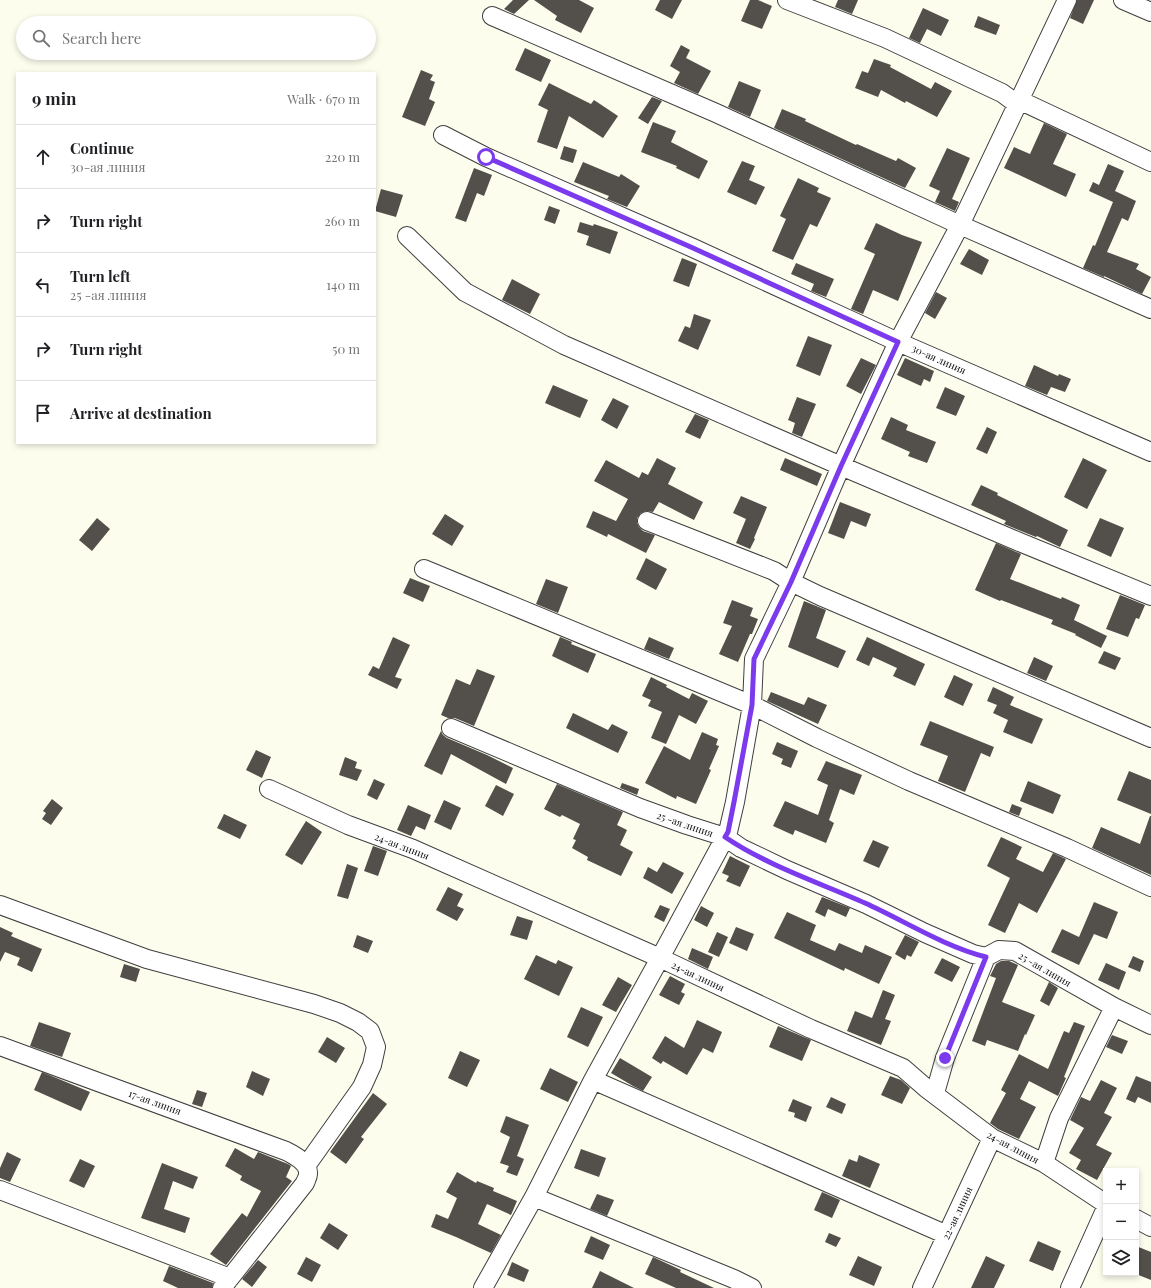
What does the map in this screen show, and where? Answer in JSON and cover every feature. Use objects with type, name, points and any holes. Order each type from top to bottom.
[{"type":"street","points":[[787,0],[885,38],[1018,102],[1151,162]]},
{"type":"street","points":[[483,1288],[534,1197],[593,1080],[728,832],[752,705],[754,659],[791,582],[841,466],[898,342],[960,225],[1067,0]]},
{"type":"street","points":[[1123,0],[1151,12]]},
{"type":"street","points":[[492,16],[716,113],[960,225],[1151,309]]},
{"type":"street","name":"30-ая линия","points":[[443,135],[486,157],[693,248],[898,342],[1151,452]]},
{"type":"street","points":[[407,236],[465,292],[564,345],[841,466],[1151,596]]},
{"type":"street","points":[[647,521],[774,571],[791,582],[876,620],[1151,738]]},
{"type":"street","points":[[424,569],[752,705],[817,738],[909,781],[1067,848],[1151,887]]},
{"type":"street","name":"25 -ая линия","points":[[451,728],[640,808],[725,837],[741,848],[787,870],[866,904],[925,933],[973,954],[986,957],[999,950],[1015,951],[1114,1007],[1151,1025]]},
{"type":"street","name":"24-ая линия","points":[[269,789],[348,825],[413,849],[660,958],[811,1030],[903,1068],[992,1138],[1044,1163],[1103,1202]]},
{"type":"street","points":[[0,905],[147,959],[314,1004],[340,1013],[358,1022],[370,1031],[376,1046],[372,1065],[362,1087],[306,1166],[308,1173],[305,1183],[226,1283],[0,1190]]},
{"type":"street","points":[[935,1094],[945,1058],[986,957]]},
{"type":"street","points":[[1044,1163],[1059,1118],[1114,1007]]},
{"type":"street","name":"17-ая линия","points":[[0,1046],[286,1150],[306,1166]]},
{"type":"street","points":[[593,1080],[947,1235]]},
{"type":"street","name":"22-ая линия","points":[[922,1288],[992,1138]]},
{"type":"street","points":[[534,1197],[727,1276],[752,1288]]},
{"type":"street","points":[[1070,1288],[1103,1215]]},
{"type":"street","points":[[1139,1221],[1151,1227]]},
{"type":"building","points":[[513,0],[529,0],[514,14],[504,9]]},
{"type":"building","points":[[534,0],[579,0],[594,8],[581,33],[555,20],[557,16]]},
{"type":"building","points":[[660,0],[682,0],[672,19],[655,10]]},
{"type":"building","points":[[750,0],[758,0],[772,6],[762,29],[741,21]]},
{"type":"building","points":[[838,0],[858,0],[852,14],[835,7]]},
{"type":"building","points":[[1077,0],[1094,0],[1083,24],[1070,18]]},
{"type":"building","points":[[923,8],[949,20],[941,36],[927,29],[920,43],[909,38]]},
{"type":"building","points":[[978,16],[1000,25],[996,35],[974,27]]},
{"type":"building","points":[[681,45],[690,50],[686,58],[711,71],[698,94],[674,83],[680,72],[670,66]]},
{"type":"building","points":[[525,48],[551,60],[541,82],[515,70]]},
{"type":"building","points":[[874,59],[891,65],[890,67],[931,89],[935,82],[952,91],[937,117],[906,101],[905,103],[881,90],[878,97],[855,88],[862,71],[868,73]]},
{"type":"building","points":[[421,70],[433,75],[430,80],[435,82],[429,99],[435,102],[425,126],[402,117]]},
{"type":"building","points":[[739,81],[761,90],[750,117],[728,107]]},
{"type":"building","points":[[549,83],[591,104],[594,100],[618,116],[603,138],[569,116],[557,149],[537,142],[548,110],[538,105]]},
{"type":"building","points":[[652,97],[662,101],[648,124],[638,118]]},
{"type":"building","points":[[782,109],[806,119],[805,121],[856,145],[857,144],[896,161],[898,158],[916,168],[905,188],[774,128]]},
{"type":"building","points":[[653,122],[676,131],[671,142],[708,161],[699,179],[676,168],[677,166],[641,152]]},
{"type":"building","points":[[1044,123],[1067,134],[1053,164],[1076,174],[1066,197],[1004,168],[1014,147],[1030,154]]},
{"type":"building","points":[[564,146],[577,150],[573,163],[560,159]]},
{"type":"building","points":[[947,148],[970,158],[952,199],[959,202],[955,211],[935,202],[940,191],[929,186]]},
{"type":"building","points":[[742,161],[755,166],[749,180],[765,187],[756,205],[727,192]]},
{"type":"building","points":[[583,162],[619,177],[621,174],[640,186],[627,207],[607,199],[609,196],[574,182]]},
{"type":"building","points":[[1108,164],[1124,171],[1115,191],[1136,201],[1128,221],[1122,218],[1107,252],[1139,264],[1136,269],[1151,277],[1142,294],[1083,268],[1093,245],[1095,246],[1113,202],[1089,191],[1093,182],[1099,185]]},
{"type":"building","points":[[474,168],[492,175],[484,196],[477,193],[466,222],[455,218]]},
{"type":"building","points":[[798,178],[819,188],[817,192],[831,198],[817,227],[810,224],[793,260],[772,251],[786,219],[780,216]]},
{"type":"building","points":[[381,189],[403,195],[396,217],[376,211]]},
{"type":"building","points":[[549,206],[560,210],[555,224],[544,220]]},
{"type":"building","points":[[580,222],[593,226],[594,224],[618,232],[610,254],[586,245],[589,236],[577,232]]},
{"type":"building","points":[[876,223],[922,242],[898,301],[873,290],[863,314],[851,309],[875,254],[864,249]]},
{"type":"building","points":[[969,249],[989,260],[982,275],[960,264]]},
{"type":"building","points":[[682,258],[697,264],[689,287],[673,281]]},
{"type":"building","points":[[796,263],[834,279],[826,297],[811,291],[814,284],[791,274]]},
{"type":"building","points":[[512,279],[540,294],[530,314],[502,300]]},
{"type":"building","points":[[936,292],[947,298],[935,319],[925,313]]},
{"type":"building","points":[[694,314],[711,320],[698,350],[678,341],[685,326],[690,328]]},
{"type":"building","points":[[808,336],[832,345],[820,376],[796,366]]},
{"type":"building","points":[[861,358],[876,365],[861,394],[846,386]]},
{"type":"building","points":[[905,358],[934,371],[930,382],[924,379],[921,386],[897,375]]},
{"type":"building","points":[[1034,365],[1058,376],[1059,374],[1071,379],[1065,392],[1051,387],[1047,395],[1025,386]]},
{"type":"building","points":[[553,385],[588,400],[580,418],[545,403]]},
{"type":"building","points":[[945,387],[965,396],[956,416],[936,408]]},
{"type":"building","points":[[797,397],[816,404],[802,437],[792,433],[795,423],[788,420]]},
{"type":"building","points":[[613,398],[629,406],[617,429],[601,420]]},
{"type":"building","points":[[695,414],[709,420],[700,439],[685,432]]},
{"type":"building","points":[[891,417],[908,425],[906,430],[936,442],[927,463],[908,456],[910,452],[881,439]]},
{"type":"building","points":[[987,427],[997,432],[987,454],[976,449]]},
{"type":"building","points":[[657,458],[676,468],[668,484],[703,502],[694,520],[659,502],[653,512],[646,511],[641,513],[637,518],[639,527],[643,531],[655,535],[646,553],[608,534],[607,537],[586,527],[593,511],[616,521],[628,499],[594,481],[606,460],[639,478],[642,472],[648,475]]},
{"type":"building","points":[[785,458],[822,474],[817,486],[780,470]]},
{"type":"building","points":[[1083,458],[1107,470],[1087,509],[1064,497]]},
{"type":"building","points":[[981,485],[998,493],[997,495],[1068,530],[1060,547],[1037,536],[1036,537],[1004,524],[1006,521],[971,505]]},
{"type":"building","points":[[741,496],[767,507],[750,549],[736,543],[746,519],[733,513]]},
{"type":"building","points":[[840,502],[871,514],[866,527],[851,521],[844,539],[828,533]]},
{"type":"building","points":[[445,514],[464,526],[452,546],[432,534]]},
{"type":"building","points":[[97,518],[110,529],[92,551],[79,540]]},
{"type":"building","points":[[1100,518],[1124,528],[1111,557],[1087,546]]},
{"type":"building","points":[[996,543],[1021,554],[1010,579],[1061,599],[1062,597],[1080,605],[1074,620],[1107,636],[1101,648],[1075,635],[1076,634],[1051,624],[1053,620],[1001,600],[1000,601],[975,590]]},
{"type":"building","points":[[646,558],[667,569],[656,590],[636,579]]},
{"type":"building","points":[[410,578],[430,586],[423,602],[403,593]]},
{"type":"building","points":[[546,579],[568,587],[558,613],[536,604]]},
{"type":"building","points":[[1120,595],[1145,605],[1139,619],[1136,618],[1128,637],[1106,629]]},
{"type":"building","points":[[732,600],[753,608],[750,616],[758,619],[738,662],[719,654],[732,626],[723,623]]},
{"type":"building","points":[[804,601],[826,610],[816,638],[846,651],[838,668],[788,647]]},
{"type":"building","points":[[393,637],[410,645],[395,677],[402,679],[397,689],[368,675],[373,666],[379,669]]},
{"type":"building","points":[[560,637],[572,642],[571,644],[596,654],[588,673],[552,656]]},
{"type":"building","points":[[649,637],[674,648],[669,659],[644,649]]},
{"type":"building","points":[[867,637],[925,664],[915,686],[893,676],[897,668],[873,657],[869,666],[856,660]]},
{"type":"building","points":[[1104,651],[1121,658],[1115,670],[1098,663]]},
{"type":"building","points":[[1034,657],[1053,666],[1046,681],[1027,673]]},
{"type":"building","points":[[477,669],[495,676],[474,726],[455,718],[448,718],[441,715],[456,679],[470,685]]},
{"type":"building","points":[[954,675],[973,684],[963,706],[944,697]]},
{"type":"building","points":[[651,677],[689,699],[692,693],[708,701],[696,724],[679,715],[666,744],[651,738],[662,712],[648,706],[651,700],[642,696]]},
{"type":"building","points":[[993,687],[1014,697],[1010,705],[1043,719],[1032,744],[1003,732],[1008,720],[993,713],[997,705],[987,701]]},
{"type":"building","points":[[771,692],[804,705],[808,697],[827,705],[818,724],[767,701]]},
{"type":"building","points":[[573,713],[608,730],[612,724],[628,732],[618,753],[566,728]]},
{"type":"building","points":[[930,721],[994,747],[990,757],[981,753],[965,792],[938,781],[948,756],[920,745]]},
{"type":"building","points":[[441,731],[447,738],[513,768],[506,784],[451,754],[442,775],[424,766]]},
{"type":"building","points":[[702,732],[718,739],[716,745],[719,746],[709,769],[711,770],[696,804],[677,796],[676,799],[645,783],[664,746],[690,760]]},
{"type":"building","points":[[777,742],[798,751],[791,768],[781,764],[783,759],[772,754]]},
{"type":"building","points":[[256,750],[271,757],[262,778],[246,770]]},
{"type":"building","points":[[345,757],[357,762],[355,768],[362,770],[357,781],[339,775]]},
{"type":"building","points":[[826,761],[862,775],[854,795],[840,789],[829,820],[834,823],[826,843],[795,830],[793,835],[773,826],[785,801],[818,815],[828,785],[817,780]]},
{"type":"building","points":[[1129,771],[1151,780],[1151,814],[1117,800]]},
{"type":"building","points":[[374,779],[385,784],[377,800],[367,795]]},
{"type":"building","points":[[1028,781],[1061,795],[1053,814],[1020,801]]},
{"type":"building","points":[[622,783],[639,789],[637,795],[620,788]]},
{"type":"building","points":[[557,784],[623,812],[617,825],[627,830],[620,845],[633,852],[621,876],[587,860],[588,857],[572,848],[576,840],[573,839],[580,824],[562,815],[560,817],[544,809]]},
{"type":"building","points":[[496,785],[514,794],[503,816],[485,806]]},
{"type":"building","points":[[52,799],[63,808],[51,825],[42,819],[46,813],[43,811]]},
{"type":"building","points":[[444,800],[461,808],[451,830],[434,822]]},
{"type":"building","points":[[1012,804],[1022,808],[1019,816],[1009,812]]},
{"type":"building","points":[[408,805],[431,815],[425,830],[416,826],[411,836],[397,830]]},
{"type":"building","points":[[224,814],[247,825],[240,839],[217,828]]},
{"type":"building","points":[[1150,816],[1151,875],[1092,848],[1101,827],[1140,844]]},
{"type":"building","points":[[306,821],[322,832],[302,865],[285,855]]},
{"type":"building","points":[[1001,837],[1022,847],[1016,859],[1043,872],[1053,853],[1066,859],[1037,913],[1019,903],[1005,933],[988,925],[1010,878],[987,866]]},
{"type":"building","points":[[873,840],[889,847],[879,868],[863,861]]},
{"type":"building","points":[[373,846],[387,851],[378,876],[364,871]]},
{"type":"building","points":[[730,856],[750,866],[740,887],[726,881],[729,876],[722,873]]},
{"type":"building","points":[[663,862],[684,873],[672,894],[643,878],[648,867],[657,872]]},
{"type":"building","points":[[347,864],[358,868],[348,899],[337,896]]},
{"type":"building","points":[[448,887],[463,894],[457,906],[464,909],[457,921],[436,910]]},
{"type":"building","points":[[822,897],[850,908],[846,917],[828,909],[825,917],[815,912]]},
{"type":"building","points":[[1094,902],[1118,912],[1107,939],[1094,934],[1079,965],[1051,952],[1062,929],[1079,937]]},
{"type":"building","points":[[660,905],[670,909],[664,922],[654,917]]},
{"type":"building","points":[[701,906],[714,913],[707,927],[694,920]]},
{"type":"building","points":[[787,912],[816,925],[810,940],[835,951],[839,943],[862,953],[865,945],[892,957],[879,984],[845,968],[844,971],[774,938]]},
{"type":"building","points":[[517,916],[533,921],[527,940],[510,935]]},
{"type":"building","points":[[0,927],[13,933],[11,936],[42,949],[32,972],[17,965],[20,958],[5,952],[0,962]]},
{"type":"building","points":[[736,927],[754,934],[747,951],[729,943]]},
{"type":"building","points":[[717,932],[728,937],[719,957],[708,952]]},
{"type":"building","points":[[357,935],[373,941],[368,953],[353,947]]},
{"type":"building","points":[[905,935],[919,942],[911,957],[907,955],[905,960],[895,954]]},
{"type":"building","points":[[692,948],[713,957],[708,969],[688,959]]},
{"type":"building","points":[[536,955],[556,964],[558,960],[573,967],[559,996],[524,979]]},
{"type":"building","points":[[1133,956],[1144,961],[1140,972],[1128,967]]},
{"type":"building","points":[[942,958],[960,967],[952,982],[934,973]]},
{"type":"building","points":[[1001,961],[1009,961],[1018,965],[1002,1002],[1035,1015],[1018,1051],[987,1040],[985,1046],[972,1041],[996,978],[990,976],[996,964]]},
{"type":"building","points":[[1106,963],[1126,972],[1119,990],[1098,980]]},
{"type":"building","points":[[124,964],[140,969],[136,982],[120,977]]},
{"type":"building","points":[[670,976],[685,984],[681,992],[685,994],[679,1005],[659,995]]},
{"type":"building","points":[[618,977],[632,985],[616,1012],[602,1005]]},
{"type":"building","points":[[1049,982],[1058,988],[1049,1006],[1040,1001]]},
{"type":"building","points":[[883,990],[895,995],[885,1019],[891,1021],[881,1045],[847,1031],[855,1011],[872,1018]]},
{"type":"building","points":[[581,1007],[603,1017],[588,1047],[567,1037]]},
{"type":"building","points":[[697,1020],[722,1032],[713,1053],[703,1048],[687,1075],[663,1061],[661,1064],[652,1058],[665,1036],[684,1048]]},
{"type":"building","points":[[39,1022],[71,1033],[62,1057],[30,1046]]},
{"type":"building","points":[[1074,1022],[1085,1026],[1064,1077],[1066,1078],[1058,1096],[1029,1081],[1020,1099],[1036,1107],[1019,1139],[998,1129],[990,1123],[1006,1093],[1001,1090],[1019,1054],[1048,1069],[1064,1031],[1069,1033]]},
{"type":"building","points":[[778,1026],[811,1040],[802,1061],[769,1047]]},
{"type":"building","points":[[1112,1035],[1128,1041],[1122,1054],[1106,1047]]},
{"type":"building","points":[[327,1037],[345,1048],[336,1063],[318,1052]]},
{"type":"building","points":[[460,1051],[480,1060],[467,1087],[448,1078]]},
{"type":"building","points":[[620,1058],[652,1077],[643,1091],[611,1073]]},
{"type":"building","points":[[550,1068],[578,1082],[568,1102],[540,1089]]},
{"type":"building","points":[[252,1071],[270,1079],[263,1096],[246,1087]]},
{"type":"building","points":[[42,1072],[90,1092],[81,1111],[34,1090]]},
{"type":"building","points":[[890,1076],[901,1080],[910,1088],[902,1104],[881,1095]]},
{"type":"building","points":[[1136,1076],[1151,1082],[1151,1103],[1138,1097],[1135,1103],[1126,1099]]},
{"type":"building","points":[[1101,1080],[1117,1088],[1104,1113],[1112,1117],[1096,1145],[1112,1153],[1097,1180],[1076,1169],[1081,1160],[1069,1153],[1084,1128],[1070,1120],[1081,1097],[1090,1101]]},
{"type":"building","points":[[197,1090],[207,1093],[202,1107],[192,1104]]},
{"type":"building","points":[[373,1093],[387,1104],[361,1137],[364,1139],[346,1164],[330,1152]]},
{"type":"building","points":[[831,1097],[846,1104],[842,1114],[826,1107]]},
{"type":"building","points":[[793,1099],[812,1107],[806,1122],[794,1117],[795,1113],[788,1111]]},
{"type":"building","points":[[506,1116],[529,1125],[517,1156],[524,1159],[517,1176],[506,1172],[509,1166],[500,1163],[510,1137],[500,1132]]},
{"type":"building","points":[[235,1148],[254,1159],[258,1152],[288,1164],[291,1166],[286,1177],[292,1181],[226,1265],[210,1254],[242,1213],[247,1217],[261,1191],[240,1180],[242,1176],[225,1166]]},
{"type":"building","points":[[581,1149],[606,1158],[599,1177],[574,1168]]},
{"type":"building","points":[[7,1152],[21,1159],[10,1182],[0,1178],[0,1168]]},
{"type":"building","points":[[859,1155],[880,1164],[870,1188],[842,1176],[849,1159],[857,1162]]},
{"type":"building","points":[[80,1159],[95,1166],[84,1188],[69,1181]]},
{"type":"building","points":[[162,1163],[198,1177],[193,1189],[173,1181],[164,1209],[190,1218],[185,1233],[141,1218]]},
{"type":"building","points":[[457,1172],[476,1183],[477,1181],[494,1188],[493,1191],[517,1201],[511,1215],[487,1204],[478,1224],[501,1235],[491,1253],[431,1227],[436,1214],[448,1219],[457,1198],[446,1192]]},
{"type":"building","points":[[822,1192],[840,1200],[832,1218],[814,1210]]},
{"type":"building","points":[[597,1194],[614,1200],[607,1216],[590,1209]]},
{"type":"building","points":[[329,1223],[348,1235],[338,1250],[320,1238]]},
{"type":"building","points":[[829,1233],[841,1238],[836,1247],[825,1242]]},
{"type":"building","points":[[591,1236],[610,1245],[603,1260],[584,1252]]},
{"type":"building","points":[[1038,1241],[1061,1251],[1053,1271],[1029,1261]]},
{"type":"building","points":[[1139,1247],[1151,1252],[1151,1280],[1139,1275]]},
{"type":"building","points":[[858,1256],[882,1267],[874,1286],[849,1275]]},
{"type":"building","points":[[986,1256],[1005,1265],[994,1288],[971,1288]]},
{"type":"building","points":[[306,1257],[321,1265],[312,1282],[297,1274]]},
{"type":"building","points":[[653,1257],[714,1288],[676,1288],[645,1274]]},
{"type":"building","points":[[258,1260],[267,1267],[252,1287],[242,1279]]},
{"type":"building","points":[[512,1262],[529,1270],[524,1282],[507,1275]]},
{"type":"building","points":[[169,1266],[213,1283],[212,1288],[178,1288],[163,1281]]},
{"type":"building","points":[[600,1271],[634,1288],[592,1288]]},
{"type":"route","points":[[486,157],[693,248],[898,342],[841,466],[791,582],[754,659],[752,705],[728,832],[725,837],[741,848],[787,870],[866,904],[925,933],[973,954],[986,957],[945,1058]]}]
